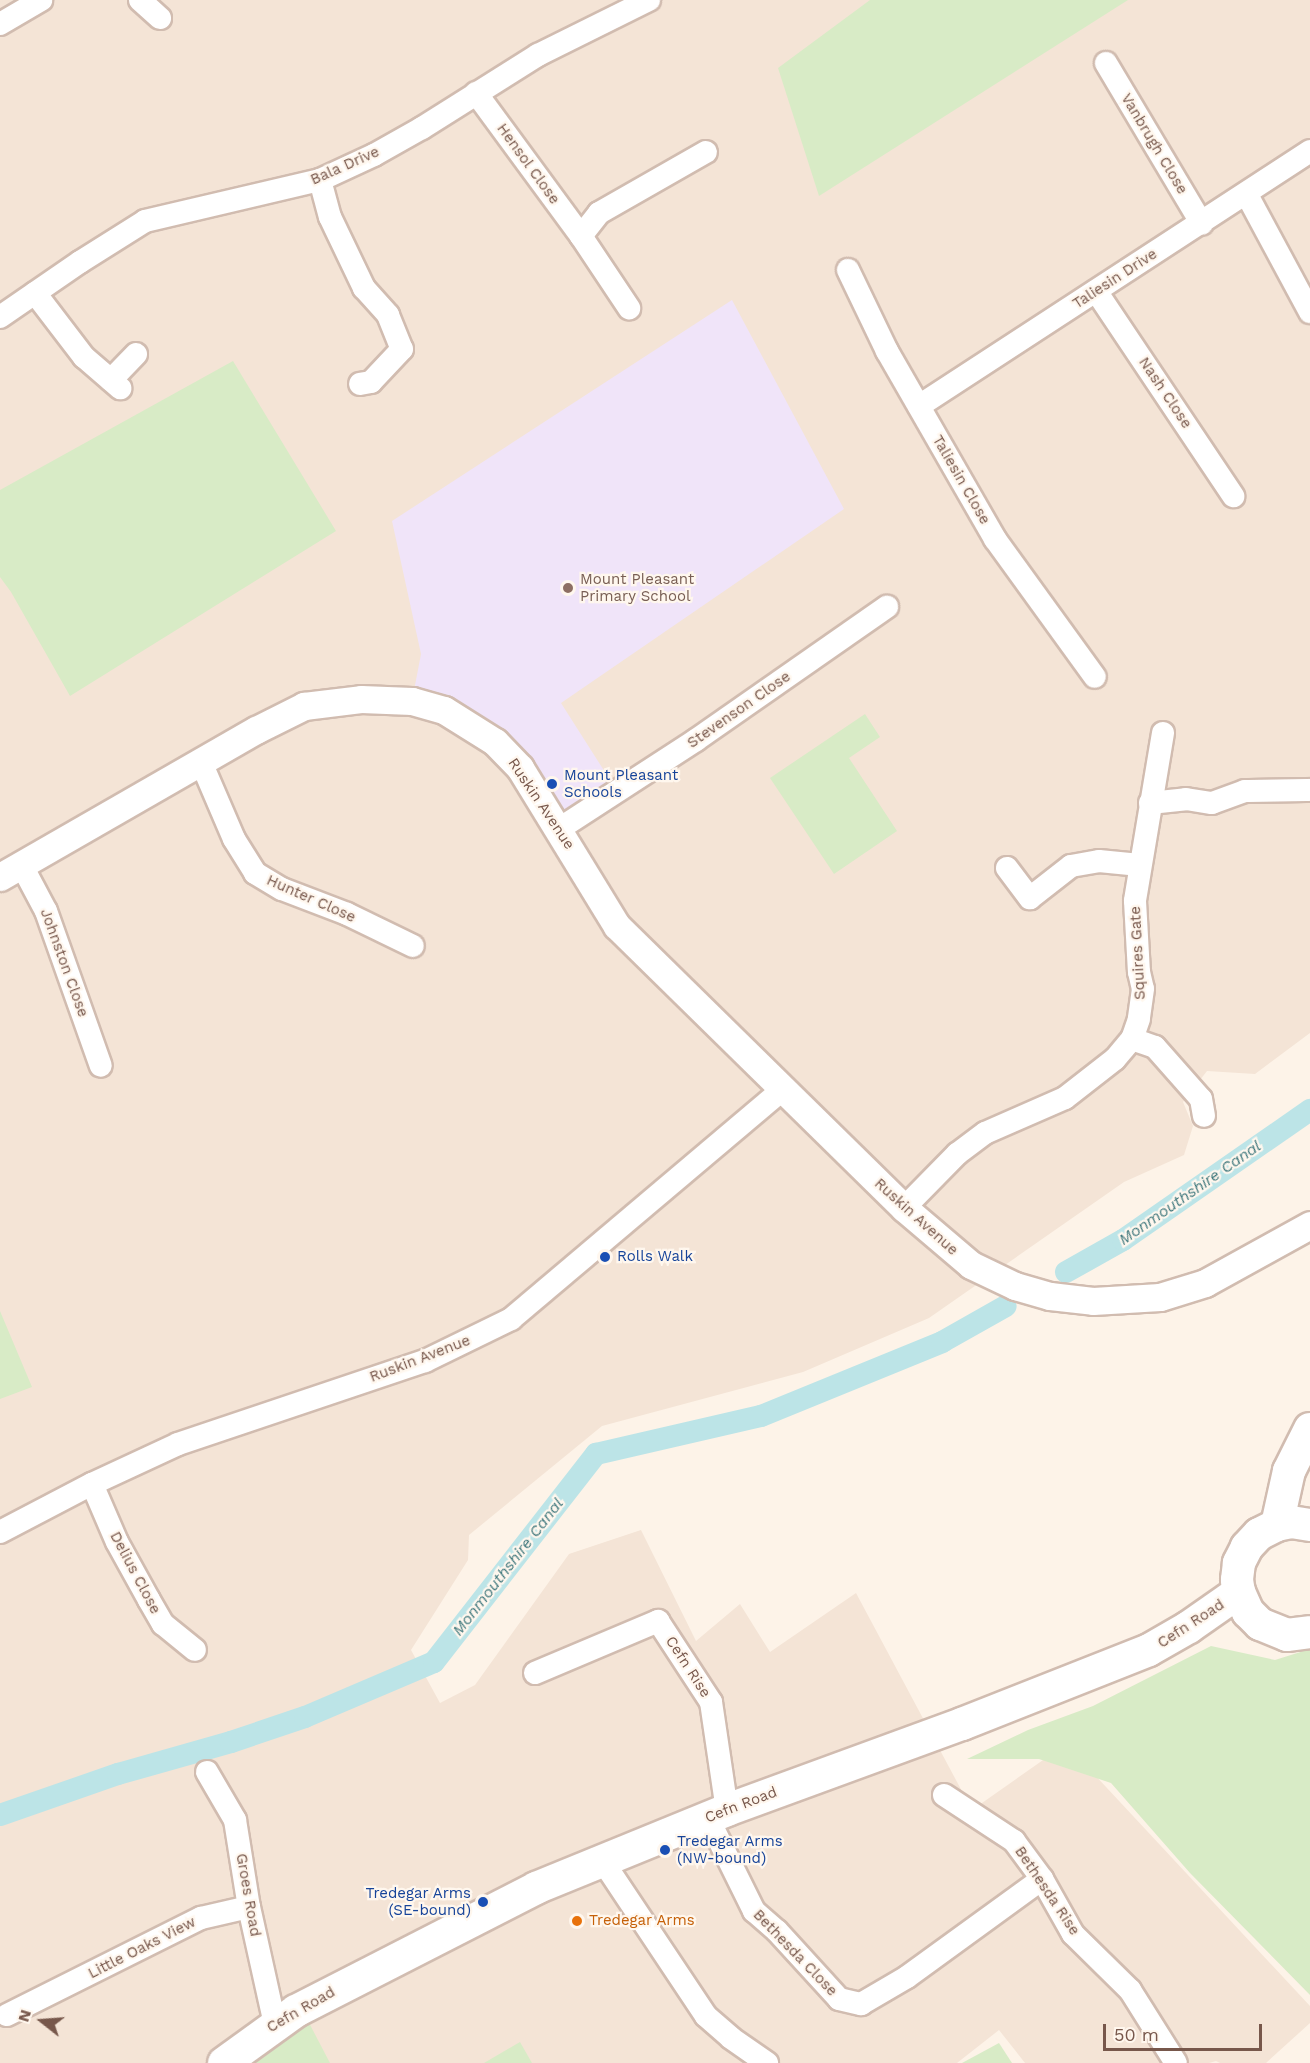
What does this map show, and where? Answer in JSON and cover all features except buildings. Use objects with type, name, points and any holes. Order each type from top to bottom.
[{"type":"main road","points":[[1277,1525],[1289,1471],[1310,1429]]},
{"type":"main road","points":[[1310,1525],[1291,1522],[1277,1525],[1259,1534],[1247,1547],[1239,1563],[1237,1580],[1239,1592],[1248,1612],[1260,1624],[1287,1635],[1310,1632]]},
{"type":"main road","name":"Cefn Road","points":[[224,2063],[274,2024],[410,1951],[536,1888],[717,1814],[962,1724],[1149,1650],[1189,1627],[1239,1592]]},
{"type":"street","points":[[1,21],[40,0]]},
{"type":"street","points":[[140,0],[160,18]]},
{"type":"street","name":"Bala Drive","points":[[0,317],[145,221],[320,180],[374,155],[538,55],[644,1]]},
{"type":"street","name":"Vanbrugh Close","points":[[1106,63],[1202,224]]},
{"type":"street","name":"Hensol Close","points":[[476,93],[581,236],[629,308]]},
{"type":"street","name":"Taliesin Drive","points":[[919,406],[1247,195],[1310,151]]},
{"type":"street","points":[[581,236],[599,213],[706,152]]},
{"type":"street","points":[[320,180],[330,217],[364,288],[388,315],[402,349],[371,382],[360,384]]},
{"type":"street","points":[[1247,195],[1310,312]]},
{"type":"street","name":"Taliesin Close","points":[[848,270],[887,351],[995,539],[1095,677]]},
{"type":"street","name":"Nash Close","points":[[1096,291],[1233,496]]},
{"type":"street","points":[[35,293],[84,357],[116,384],[136,354]]},
{"type":"street","name":"Stevenson Close","points":[[559,829],[696,740],[887,607]]},
{"type":"street","name":"Ruskin Avenue","points":[[11,870],[304,706],[361,699],[412,701],[444,710],[495,742],[520,768],[617,926],[904,1208],[971,1265],[998,1278],[1050,1296],[1092,1301],[1160,1297],[1205,1283],[1248,1262],[1310,1224]]},
{"type":"street","name":"Squires Gate","points":[[904,1208],[957,1154],[985,1133],[1065,1098],[1115,1059],[1132,1040],[1139,1019],[1143,989],[1135,901],[1163,733]]},
{"type":"street","name":"Hunter Close","points":[[201,762],[234,839],[255,873],[282,889],[346,914],[413,946]]},
{"type":"street","points":[[1150,803],[1186,799],[1212,802],[1245,791],[1310,790]]},
{"type":"street","points":[[1007,868],[1030,898],[1071,866],[1099,861],[1140,865]]},
{"type":"street","name":"Johnston Close","points":[[11,870],[46,910],[101,1066]]},
{"type":"street","points":[[1132,1040],[1155,1047],[1201,1099],[1204,1116]]},
{"type":"street","name":"Ruskin Avenue","points":[[0,1532],[92,1484],[178,1444],[425,1361],[511,1319],[782,1090]]},
{"type":"street","name":"Delius Close","points":[[92,1484],[117,1542],[148,1600],[163,1624],[195,1650]]},
{"type":"street","name":"Cefn Rise","points":[[536,1673],[658,1622],[711,1702],[717,1814]]},
{"type":"street","name":"Groes Road","points":[[207,1772],[235,1820],[249,1907],[274,2024]]},
{"type":"street","name":"Bethesda Rise","points":[[944,1795],[1014,1841],[1042,1879],[1073,1934],[1130,1989],[1176,2063]]},
{"type":"street","name":"Bethesda Close","points":[[717,1814],[754,1911],[777,1931],[839,1999],[861,2004],[907,1977],[1042,1879]]},
{"type":"street","points":[[602,1860],[706,2016],[730,2038],[767,2063]]},
{"type":"street","name":"Little Oaks View","points":[[7,2015],[201,1918],[249,1907]]},
{"type":"shaded area","points":[[0,0],[1310,0],[1310,1033],[1255,1074],[1207,1071],[1183,1102],[1193,1126],[1184,1155],[1124,1182],[929,1318],[803,1372],[602,1426],[469,1535],[468,1560],[411,1650],[440,1703],[475,1685],[569,1554],[641,1530],[696,1641],[740,1604],[770,1652],[856,1593],[972,1810],[1066,1744],[1310,2006],[1310,2023],[1266,2063],[1220,2063],[1216,2061],[1209,2063],[1025,2063],[999,2030],[957,2063],[0,2063]]},
{"type":"shaded area","name":"Mount Pleasant Primary School","points":[[732,300],[844,509],[561,703],[617,791],[559,829],[520,768],[412,701],[421,654],[392,521]]},
{"type":"green space","points":[[870,0],[1128,0],[819,196],[778,68]]},
{"type":"green space","points":[[233,361],[336,531],[70,696],[11,592],[0,577],[0,490]]},
{"type":"green space","points":[[865,714],[880,737],[849,758],[897,831],[834,874],[770,778]]},
{"type":"green space","points":[[0,1311],[32,1387],[0,1399]]},
{"type":"green space","points":[[1211,1646],[1275,1660],[1310,1649],[1310,1995],[1190,1873],[1111,1783],[1039,1759],[967,1759],[1028,1730],[1093,1706]]},
{"type":"green space","points":[[307,2019],[330,2063],[256,2063],[254,2060]]},
{"type":"green space","points":[[520,2042],[532,2063],[484,2063]]},
{"type":"green space","points":[[999,2043],[1012,2063],[962,2063]]},
{"type":"waterway","name":"Monmouthshire Canal","points":[[1066,1272],[1123,1240],[1310,1110]]},
{"type":"waterway","name":"Monmouthshire Canal","points":[[0,1815],[118,1774],[231,1742],[305,1717],[434,1662],[596,1454],[761,1416],[942,1342],[1006,1306]]},
{"type":"place","name":"Mount Pleasant Primary School","points":[[568,588]]},
{"type":"place","name":"Mount Pleasant Schools","points":[[552,784]]},
{"type":"place","name":"Rolls Walk","points":[[605,1257]]},
{"type":"place","name":"Tredegar Arms (NW-bound)","points":[[665,1850]]},
{"type":"place","name":"Tredegar Arms (SE-bound)","points":[[483,1902]]},
{"type":"place","name":"Tredegar Arms","points":[[577,1921]]}]
